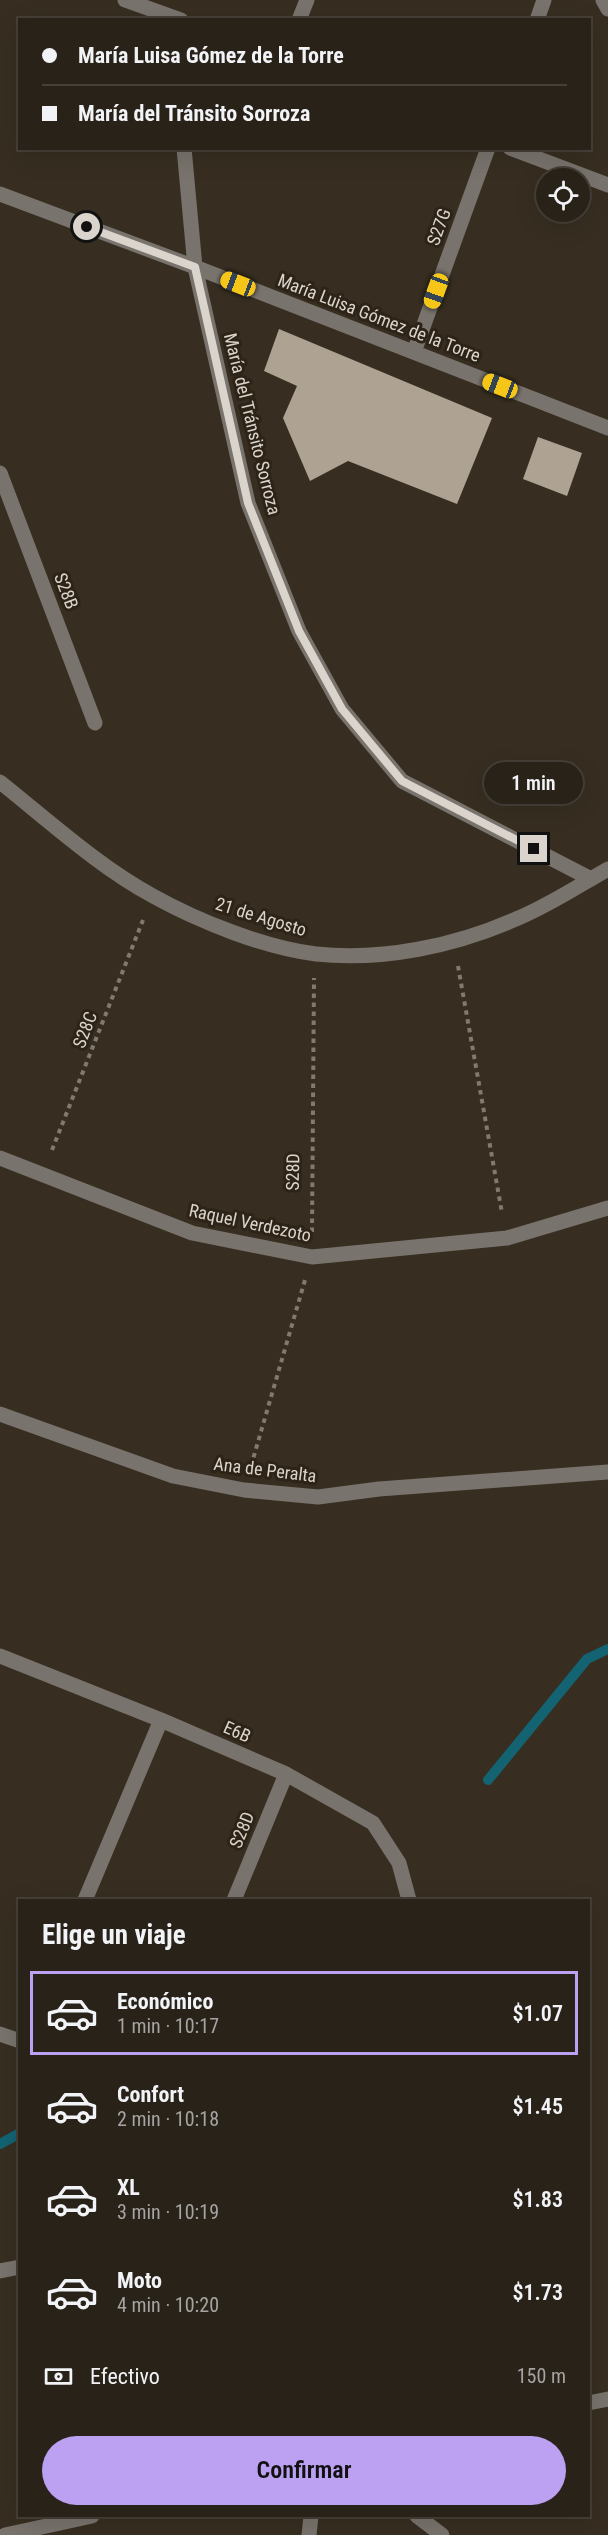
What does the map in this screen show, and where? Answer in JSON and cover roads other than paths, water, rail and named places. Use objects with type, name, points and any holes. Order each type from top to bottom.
[{"type":"street","points":[[125,0],[175,18]]},
{"type":"street","points":[[171,0],[175,18]]},
{"type":"street","points":[[299,18],[307,0]]},
{"type":"street","points":[[538,18],[544,0]]},
{"type":"street","points":[[603,0],[608,9]]},
{"type":"street","name":"María del Tránsito Sorroza","points":[[184,150],[195,267],[248,503],[299,631],[342,709],[402,781],[591,879]]},
{"type":"street","name":"S27G","points":[[414,352],[487,150]]},
{"type":"street","points":[[515,150],[608,185]]},
{"type":"street","name":"María Luisa Gómez de la Torre","points":[[0,194],[195,267],[608,428]]},
{"type":"street","name":"S28B","points":[[0,473],[95,723]]},
{"type":"street","name":"21 de Agosto","points":[[0,782],[102,862],[153,896],[207,922],[260,941],[315,954],[362,956],[454,942],[517,919],[608,869]]},
{"type":"street","name":"Raquel Verdezoto","points":[[0,1158],[192,1233],[312,1257],[507,1238],[608,1208]]},
{"type":"street","name":"Ana de Peralta","points":[[0,1413],[173,1476],[244,1490],[318,1497],[608,1472]]},
{"type":"street","name":"E6B","points":[[0,1656],[161,1720],[286,1774],[373,1823],[399,1863],[409,1899]]},
{"type":"street","points":[[85,1899],[161,1720]]},
{"type":"street","name":"S28D","points":[[234,1899],[286,1774]]},
{"type":"street","points":[[0,2034],[18,2040]]},
{"type":"street","points":[[0,2271],[18,2267]]},
{"type":"street","points":[[590,2403],[608,2399]]},
{"type":"street","points":[[5,2535],[87,2517]]},
{"type":"street","points":[[309,2535],[311,2517]]},
{"type":"street","points":[[418,2517],[442,2535]]},
{"type":"waterway","points":[[488,1780],[587,1659],[608,1649]]},
{"type":"waterway","points":[[0,2144],[18,2134]]}]
